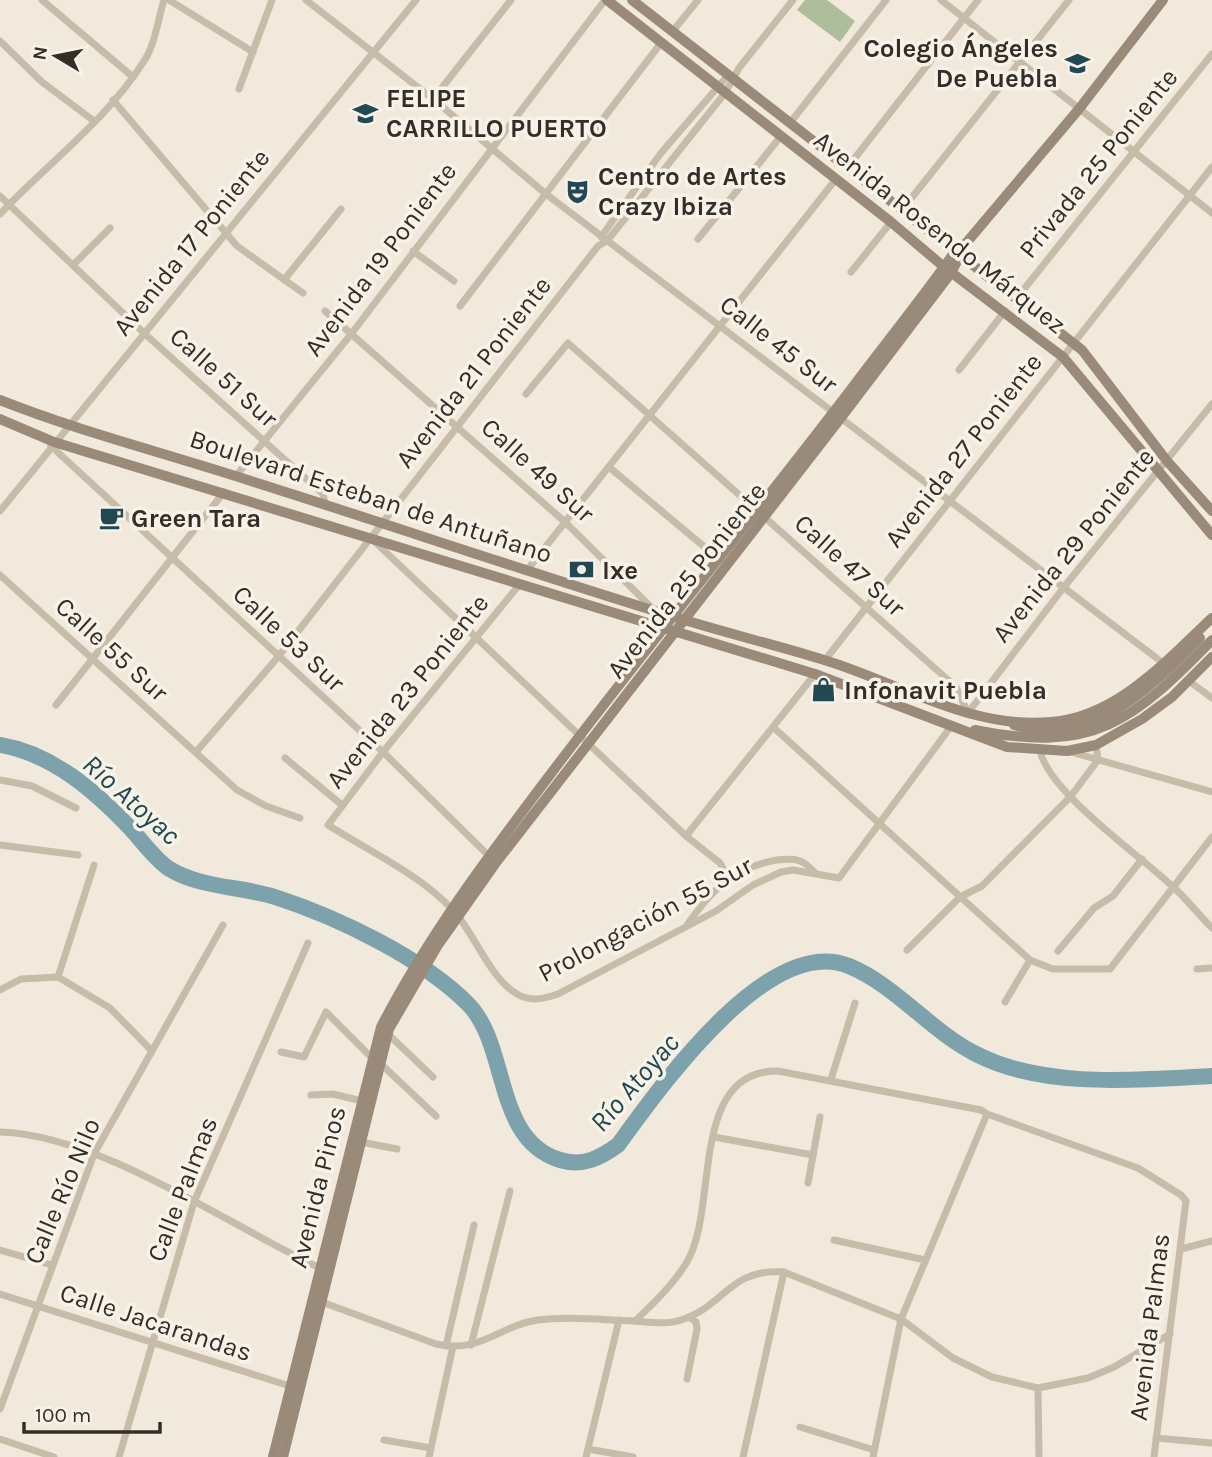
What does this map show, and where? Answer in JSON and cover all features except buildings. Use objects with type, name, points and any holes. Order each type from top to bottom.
[{"type":"main road","name":"Avenida Rosendo Márquez","points":[[606,0],[891,222],[947,270],[1063,357],[1212,535]]},
{"type":"main road","name":"Avenida Rosendo Márquez","points":[[632,0],[1074,344],[1167,461],[1212,511]]},
{"type":"main road","name":"Avenida 25 Poniente","points":[[435,942],[454,912],[585,738],[662,628],[678,617],[722,562],[967,242],[1079,109],[1163,0]]},
{"type":"main road","name":"Boulevard Esteban de Antuñano","points":[[0,400],[66,426],[325,504],[654,611],[825,660],[968,713],[1000,721]]},
{"type":"main road","name":"Boulevard Esteban de Antuñano","points":[[0,419],[53,444],[224,491],[519,585],[815,674],[952,725]]},
{"type":"main road","name":"Avenida 25 Poniente","points":[[585,738],[674,632],[678,617]]},
{"type":"main road","points":[[1000,721],[1052,722],[1087,714],[1108,705],[1163,663],[1212,618]]},
{"type":"main road","points":[[952,725],[1029,739],[1071,732],[1130,703],[1169,670],[1212,626]]},
{"type":"main road","points":[[1000,721],[1026,729],[1094,732],[1134,712],[1212,640]]},
{"type":"main road","points":[[952,725],[1007,747],[1067,751],[1096,745],[1142,719],[1189,681],[1212,657]]},
{"type":"main road","name":"Avenida Pinos","points":[[324,1270],[361,1142],[381,1027],[435,942]]},
{"type":"main road","name":"Avenida Pinos","points":[[274,1457],[317,1300],[362,1101],[405,990]]},
{"type":"main road","name":"Avenida Pinos","points":[[283,1457],[295,1388]]},
{"type":"street","points":[[42,0],[133,77]]},
{"type":"street","points":[[0,214],[94,121],[133,77],[146,59],[167,0],[253,52]]},
{"type":"street","points":[[239,89],[272,0]]},
{"type":"street","name":"Calle 45 Sur","points":[[306,0],[433,99],[546,194],[1163,663]]},
{"type":"street","name":"Avenida 17 Poniente","points":[[0,512],[66,426],[145,334],[416,0]]},
{"type":"street","points":[[433,99],[511,0]]},
{"type":"street","name":"Avenida 19 Poniente","points":[[236,476],[352,333],[606,0]]},
{"type":"street","points":[[673,32],[698,0]]},
{"type":"street","name":"Avenida 21 Poniente","points":[[197,752],[278,657],[372,539],[604,238],[793,0]]},
{"type":"street","points":[[790,123],[886,0]]},
{"type":"street","points":[[941,0],[1212,213]]},
{"type":"street","points":[[847,168],[978,0]]},
{"type":"street","points":[[902,210],[1069,0]]},
{"type":"street","points":[[0,41],[42,82],[94,121]]},
{"type":"street","points":[[460,306],[661,43]]},
{"type":"street","name":"Privada 25 Poniente","points":[[1016,299],[1212,54]]},
{"type":"street","name":"Avenida 21 Poniente","points":[[604,238],[662,153],[721,90]]},
{"type":"street","points":[[113,100],[237,246],[303,293]]},
{"type":"street","points":[[698,239],[781,136]]},
{"type":"street","name":"Avenida 27 Poniente","points":[[825,660],[1212,167]]},
{"type":"street","points":[[528,569],[835,179]]},
{"type":"street","name":"Calle 51 Sur","points":[[0,196],[145,334],[323,494],[325,504]]},
{"type":"street","points":[[284,280],[341,209]]},
{"type":"street","points":[[851,272],[891,222]]},
{"type":"street","points":[[73,265],[110,228]]},
{"type":"street","points":[[413,251],[454,281]]},
{"type":"street","name":"Calle 49 Sur","points":[[325,311],[458,425],[565,522],[654,611]]},
{"type":"street","points":[[959,370],[1005,311]]},
{"type":"street","name":"Calle 47 Sur","points":[[526,394],[568,343],[956,687],[968,713]]},
{"type":"street","name":"Avenida 29 Poniente","points":[[968,713],[1064,587],[1212,404]]},
{"type":"street","name":"Calle 53 Sur","points":[[53,444],[172,559],[383,752],[492,860]]},
{"type":"street","points":[[609,467],[722,562]]},
{"type":"street","points":[[56,705],[93,662],[224,491]]},
{"type":"street","points":[[372,539],[686,836],[720,863],[728,877]]},
{"type":"street","name":"Calle 55 Sur","points":[[0,575],[93,662],[197,752]]},
{"type":"street","name":"Avenida 23 Poniente","points":[[328,825],[383,752],[519,585]]},
{"type":"street","points":[[686,836],[815,674]]},
{"type":"street","points":[[1189,681],[1212,698]]},
{"type":"street","points":[[879,821],[952,725]]},
{"type":"street","points":[[774,727],[1030,960],[1053,968],[1110,969],[1212,837]]},
{"type":"street","points":[[907,950],[960,897],[982,886],[1071,796],[1098,760],[1096,745]]},
{"type":"street","points":[[1040,751],[1050,774],[1071,796],[1173,887],[1212,928]]},
{"type":"street","points":[[1067,751],[1212,792]]},
{"type":"street","points":[[197,752],[237,790],[266,806],[300,818]]},
{"type":"street","points":[[285,758],[342,805]]},
{"type":"street","points":[[0,780],[32,786],[76,808]]},
{"type":"street","name":"Prolongación 55 Sur","points":[[328,825],[428,888],[454,912],[503,982],[516,994],[530,999],[558,994],[685,928],[716,911],[752,885],[781,872],[793,870],[839,878],[879,821]]},
{"type":"street","points":[[0,845],[78,855]]},
{"type":"street","points":[[685,928],[704,901],[728,877],[755,864],[794,858],[805,861],[816,874]]},
{"type":"street","points":[[1058,951],[1094,908],[1113,896],[1142,859]]},
{"type":"street","points":[[58,977],[94,865]]},
{"type":"street","name":"Calle Río Nilo","points":[[0,1409],[94,1154],[223,925]]},
{"type":"street","name":"Calle Palmas","points":[[119,1457],[194,1202],[308,943]]},
{"type":"street","points":[[1005,1002],[1030,960]]},
{"type":"street","points":[[1197,969],[1212,968]]},
{"type":"street","points":[[0,990],[21,979],[58,977],[110,1008],[151,1050]]},
{"type":"street","points":[[831,1079],[855,1003]]},
{"type":"street","points":[[281,1052],[304,1057],[326,1012],[436,1116]]},
{"type":"street","points":[[388,1034],[433,1077]]},
{"type":"street","points":[[635,1321],[690,1256],[699,1228],[713,1137],[726,1096],[736,1083],[749,1074],[778,1071],[831,1079],[984,1112],[901,1319],[873,1454],[800,1427]]},
{"type":"street","points":[[312,1095],[333,1094],[362,1101]]},
{"type":"street","name":"Avenida Palmas","points":[[984,1112],[1138,1168],[1181,1195],[1186,1201],[1154,1457]]},
{"type":"street","points":[[808,1184],[820,1117]]},
{"type":"street","points":[[0,1132],[47,1139],[94,1154],[194,1202],[324,1270]]},
{"type":"street","points":[[713,1137],[813,1155]]},
{"type":"street","points":[[361,1142],[397,1149]]},
{"type":"street","points":[[471,1345],[510,1191]]},
{"type":"street","points":[[429,1457],[474,1224]]},
{"type":"street","points":[[834,1240],[925,1260]]},
{"type":"street","points":[[1181,1249],[1212,1241]]},
{"type":"street","points":[[0,1250],[52,1265]]},
{"type":"street","points":[[317,1300],[449,1346],[471,1345],[537,1320],[673,1322],[689,1317],[748,1276],[770,1271],[784,1272],[901,1319],[968,1366],[992,1377],[1038,1388],[1088,1378],[1114,1367],[1170,1334]]},
{"type":"street","points":[[743,1457],[784,1272]]},
{"type":"street","name":"Calle Jacarandas","points":[[0,1294],[295,1388]]},
{"type":"street","points":[[687,1379],[697,1329],[696,1322],[689,1317]]},
{"type":"street","points":[[619,1321],[587,1453],[633,1457]]},
{"type":"street","points":[[1038,1388],[1040,1457]]},
{"type":"street","points":[[1156,1438],[1212,1443]]},
{"type":"street","points":[[0,1439],[54,1457]]},
{"type":"street","points":[[383,1440],[431,1448]]},
{"type":"green space","points":[[805,0],[827,0],[855,21],[840,42],[797,10]]},
{"type":"waterway","name":"Río Atoyac","points":[[0,745],[38,757],[72,776],[117,815],[163,864],[180,875],[262,893],[299,905],[378,941],[428,971],[469,1005],[482,1023],[513,1113],[524,1133],[539,1149],[560,1160],[584,1162],[605,1154],[618,1145],[660,1089],[719,1022],[751,993],[784,972],[818,962],[849,966],[866,975],[959,1044],[1003,1065],[1031,1073],[1092,1080],[1212,1076]]},
{"type":"place","name":"Colegio Ángeles De Puebla","points":[[1078,63]]},
{"type":"place","name":"FELIPE CARRILLO PUERTO","points":[[366,113]]},
{"type":"place","name":"Centro de Artes Crazy Ibiza","points":[[578,191]]},
{"type":"place","name":"Green Tara","points":[[111,518]]},
{"type":"place","name":"Ixe","points":[[582,570]]},
{"type":"place","name":"Infonavit Puebla","points":[[824,690]]}]
